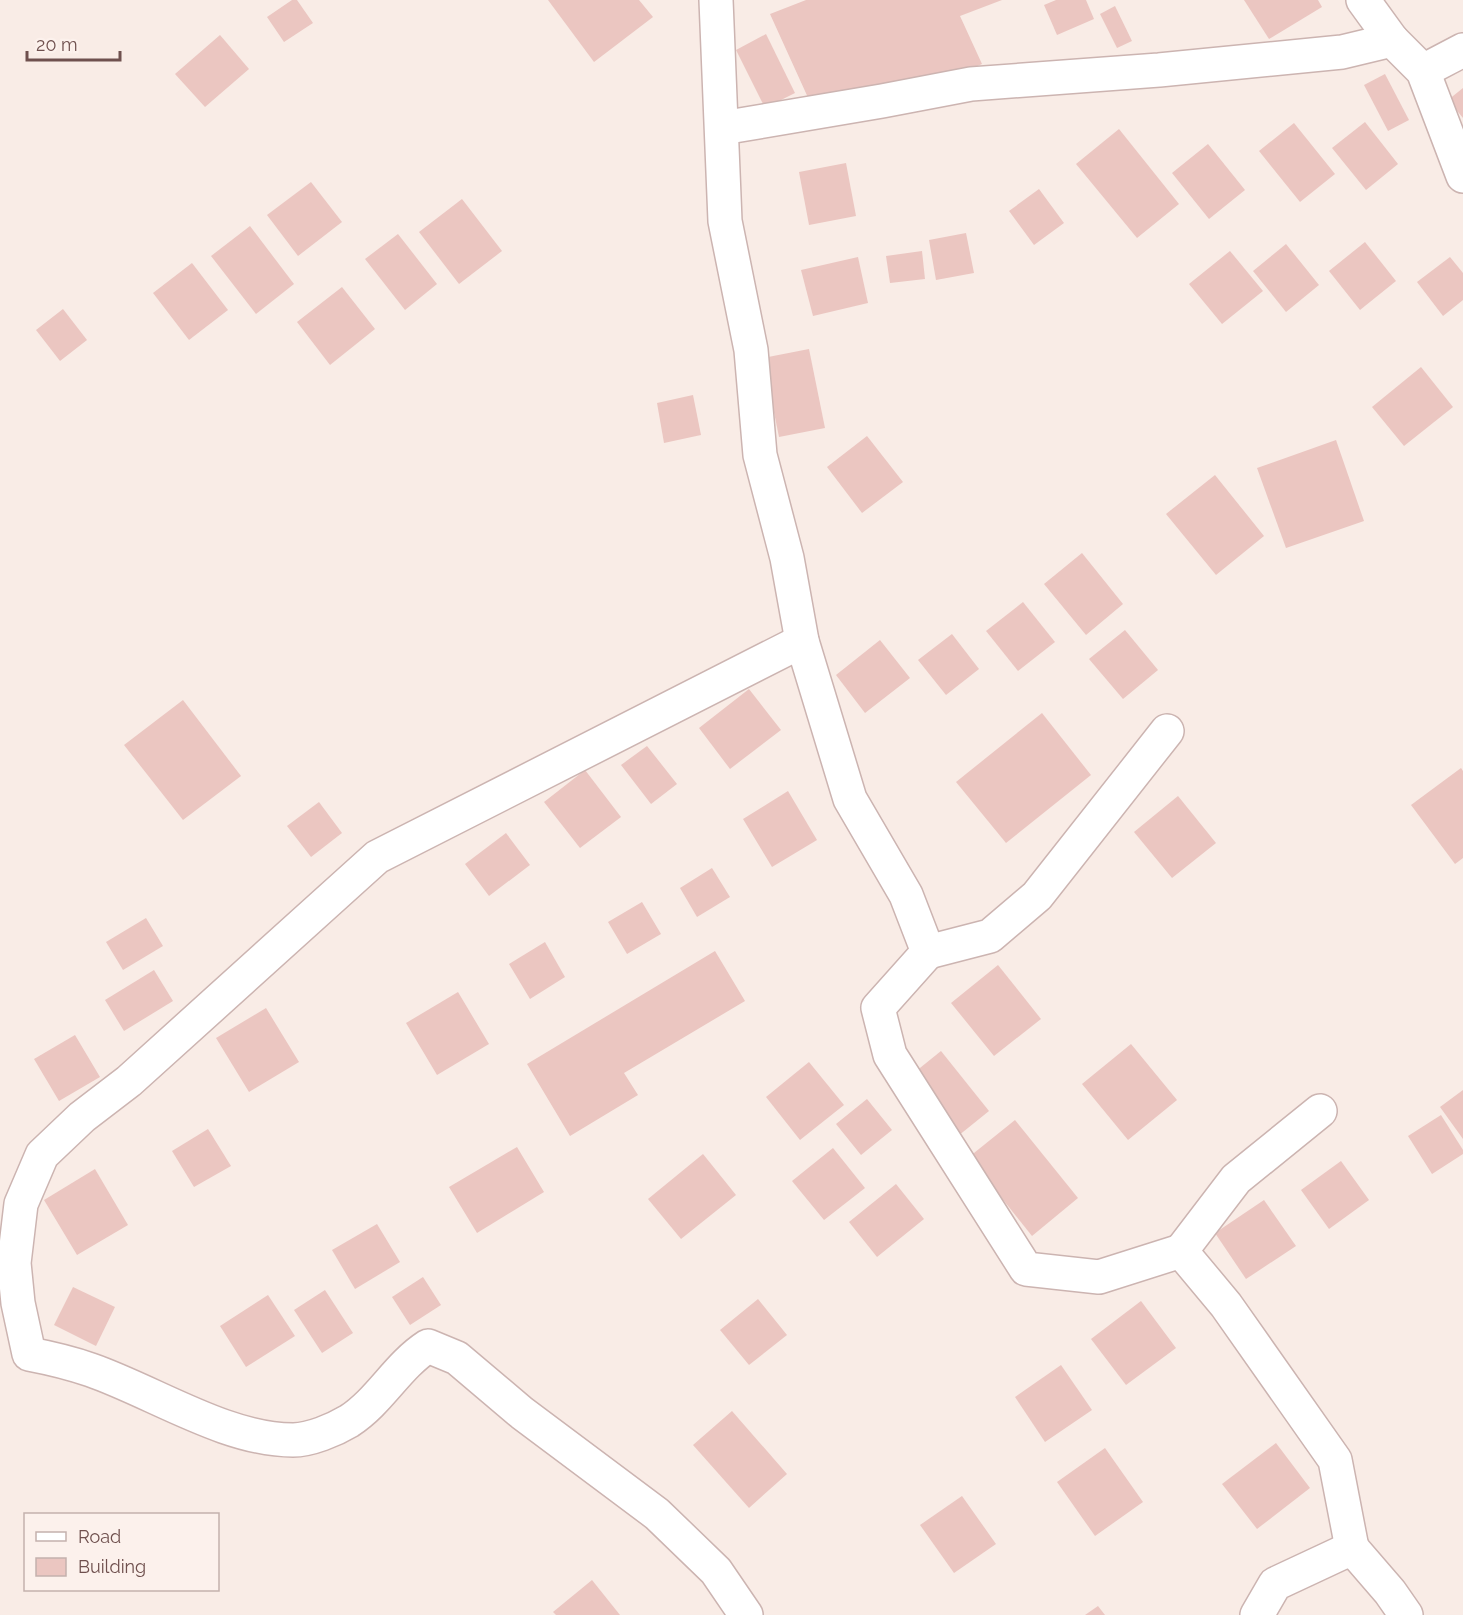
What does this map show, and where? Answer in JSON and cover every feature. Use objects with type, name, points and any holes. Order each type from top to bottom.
[{"type":"street","points":[[717,0],[725,221],[751,350],[760,455],[787,558],[802,641],[850,800],[906,895],[928,952]]},
{"type":"street","points":[[1363,0],[1392,40],[1423,71],[1463,176]]},
{"type":"street","points":[[722,128],[971,84],[1160,70],[1330,53],[1392,40]]},
{"type":"street","points":[[1423,71],[1463,50]]},
{"type":"street","points":[[731,1608],[716,1571],[657,1514],[522,1413],[457,1358],[428,1346],[413,1356],[349,1421],[322,1434],[295,1440],[250,1435],[91,1370],[29,1354],[9,1296],[21,1204],[42,1155],[82,1118],[129,1081],[378,857],[802,641]]},
{"type":"street","points":[[1167,732],[1037,896],[990,936],[928,952],[878,1008],[890,1055],[1026,1269],[1099,1277],[1181,1251],[1236,1179],[1320,1111]]},
{"type":"street","points":[[1181,1251],[1226,1305],[1335,1460],[1352,1548],[1390,1592],[1406,1615]]},
{"type":"street","points":[[1257,1615],[1275,1584],[1352,1548]]},
{"type":"building","points":[[292,0],[297,0],[313,23],[284,42],[267,17]]},
{"type":"building","points":[[548,0],[639,0],[653,17],[594,62]]},
{"type":"building","points":[[806,0],[1002,0],[960,16],[982,64],[920,91],[810,102],[770,14]]},
{"type":"building","points":[[1056,0],[1086,0],[1094,19],[1057,35],[1044,5]]},
{"type":"building","points":[[1244,0],[1318,0],[1322,7],[1269,39]]},
{"type":"building","points":[[1115,6],[1132,41],[1117,48],[1100,14]]},
{"type":"building","points":[[766,34],[795,93],[765,108],[736,50]]},
{"type":"building","points":[[220,35],[249,69],[205,107],[175,74]]},
{"type":"building","points":[[1385,74],[1409,120],[1388,131],[1364,85]]},
{"type":"building","points":[[1463,88],[1463,118],[1448,100]]},
{"type":"building","points":[[1365,122],[1398,164],[1366,190],[1332,148]]},
{"type":"building","points":[[1294,123],[1335,174],[1300,202],[1259,151]]},
{"type":"building","points":[[1119,129],[1179,204],[1137,238],[1076,164]]},
{"type":"building","points":[[1208,144],[1245,190],[1209,219],[1172,173]]},
{"type":"building","points":[[846,163],[856,216],[809,225],[799,172]]},
{"type":"building","points":[[311,182],[342,222],[298,256],[267,215]]},
{"type":"building","points":[[1039,189],[1064,223],[1034,245],[1009,211]]},
{"type":"building","points":[[462,199],[502,251],[459,284],[419,232]]},
{"type":"building","points":[[250,226],[294,284],[256,314],[211,256]]},
{"type":"building","points":[[966,233],[974,273],[936,280],[929,240]]},
{"type":"building","points":[[398,234],[437,284],[405,310],[365,259]]},
{"type":"building","points":[[1365,242],[1396,281],[1360,310],[1329,271]]},
{"type":"building","points":[[1286,244],[1319,285],[1286,312],[1253,271]]},
{"type":"building","points":[[922,251],[925,279],[890,283],[886,256]]},
{"type":"building","points":[[1230,251],[1263,291],[1222,324],[1189,284]]},
{"type":"building","points":[[858,257],[868,303],[813,316],[801,270]]},
{"type":"building","points":[[1450,257],[1463,273],[1463,300],[1443,316],[1417,282]]},
{"type":"building","points":[[192,263],[228,310],[189,340],[153,293]]},
{"type":"building","points":[[342,287],[375,329],[330,365],[297,322]]},
{"type":"building","points":[[63,309],[87,340],[60,361],[36,330]]},
{"type":"building","points":[[809,349],[825,428],[779,437],[763,358]]},
{"type":"building","points":[[1421,367],[1453,407],[1404,446],[1372,407]]},
{"type":"building","points":[[693,395],[701,435],[664,443],[657,403]]},
{"type":"building","points":[[867,436],[903,482],[862,513],[827,467]]},
{"type":"building","points":[[1336,440],[1364,521],[1286,548],[1257,468]]},
{"type":"building","points":[[1215,475],[1264,536],[1216,575],[1166,514]]},
{"type":"building","points":[[1082,553],[1123,604],[1086,635],[1044,584]]},
{"type":"building","points":[[1023,602],[1055,642],[1018,671],[986,631]]},
{"type":"building","points":[[1125,630],[1158,670],[1123,699],[1089,659]]},
{"type":"building","points":[[952,634],[979,669],[946,695],[918,660]]},
{"type":"building","points":[[880,640],[910,678],[865,713],[836,675]]},
{"type":"building","points":[[749,689],[781,730],[730,769],[699,728]]},
{"type":"building","points":[[183,700],[241,776],[183,820],[124,745]]},
{"type":"building","points":[[1042,713],[1091,775],[1006,843],[956,782]]},
{"type":"building","points":[[647,746],[677,784],[651,804],[621,765]]},
{"type":"building","points":[[1461,768],[1463,771],[1463,858],[1455,864],[1411,805]]},
{"type":"building","points":[[585,770],[621,817],[580,848],[544,802]]},
{"type":"building","points":[[788,791],[817,840],[772,867],[743,819]]},
{"type":"building","points":[[1178,796],[1216,843],[1172,878],[1134,832]]},
{"type":"building","points":[[319,802],[342,833],[311,857],[287,826]]},
{"type":"building","points":[[506,833],[530,865],[489,896],[465,864]]},
{"type":"building","points":[[712,868],[730,897],[697,917],[680,888]]},
{"type":"building","points":[[642,902],[661,934],[627,954],[608,922]]},
{"type":"building","points":[[146,918],[163,946],[123,970],[106,942]]},
{"type":"building","points":[[545,942],[565,977],[530,999],[509,964]]},
{"type":"building","points":[[715,951],[745,1001],[624,1073],[638,1095],[570,1136],[527,1064]]},
{"type":"building","points":[[998,965],[1041,1019],[994,1056],[951,1003]]},
{"type":"building","points":[[154,970],[173,1001],[124,1031],[105,1000]]},
{"type":"building","points":[[458,992],[489,1044],[437,1075],[406,1023]]},
{"type":"building","points":[[266,1008],[299,1062],[249,1092],[216,1038]]},
{"type":"building","points":[[75,1035],[100,1077],[59,1101],[34,1059]]},
{"type":"building","points":[[1131,1044],[1177,1100],[1128,1140],[1082,1084]]},
{"type":"building","points":[[941,1051],[989,1111],[958,1136],[910,1076]]},
{"type":"building","points":[[809,1062],[844,1105],[800,1140],[766,1097]]},
{"type":"building","points":[[1463,1090],[1463,1139],[1440,1107]]},
{"type":"building","points":[[867,1099],[892,1130],[861,1155],[836,1124]]},
{"type":"building","points":[[1441,1115],[1463,1150],[1463,1154],[1432,1174],[1408,1136]]},
{"type":"building","points":[[1015,1120],[1078,1198],[1032,1236],[969,1157]]},
{"type":"building","points":[[208,1129],[231,1166],[194,1187],[172,1151]]},
{"type":"building","points":[[517,1147],[544,1192],[477,1233],[449,1187]]},
{"type":"building","points":[[833,1148],[865,1188],[824,1220],[792,1181]]},
{"type":"building","points":[[703,1154],[736,1195],[681,1239],[648,1199]]},
{"type":"building","points":[[1341,1161],[1369,1200],[1329,1229],[1301,1190]]},
{"type":"building","points":[[95,1169],[128,1225],[77,1255],[44,1200]]},
{"type":"building","points":[[896,1184],[924,1219],[877,1257],[849,1222]]},
{"type":"building","points":[[1264,1200],[1296,1246],[1246,1279],[1215,1233]]},
{"type":"building","points":[[377,1224],[400,1262],[355,1289],[332,1250]]},
{"type":"building","points":[[423,1277],[441,1305],[410,1325],[392,1297]]},
{"type":"building","points":[[73,1287],[115,1307],[96,1346],[54,1325]]},
{"type":"building","points":[[325,1290],[353,1333],[322,1353],[294,1310]]},
{"type":"building","points":[[268,1295],[295,1336],[246,1367],[220,1326]]},
{"type":"building","points":[[758,1299],[787,1335],[749,1365],[720,1330]]},
{"type":"building","points":[[1141,1301],[1176,1348],[1126,1385],[1091,1339]]},
{"type":"building","points":[[1061,1365],[1092,1410],[1045,1442],[1015,1397]]},
{"type":"building","points":[[732,1411],[787,1474],[749,1508],[693,1445]]},
{"type":"building","points":[[1276,1443],[1310,1488],[1257,1529],[1222,1484]]},
{"type":"building","points":[[1105,1448],[1143,1502],[1095,1536],[1057,1482]]},
{"type":"building","points":[[962,1496],[996,1544],[954,1573],[920,1525]]},
{"type":"building","points":[[592,1580],[620,1615],[556,1615],[553,1612]]},
{"type":"building","points":[[1098,1606],[1105,1615],[1085,1615]]}]
